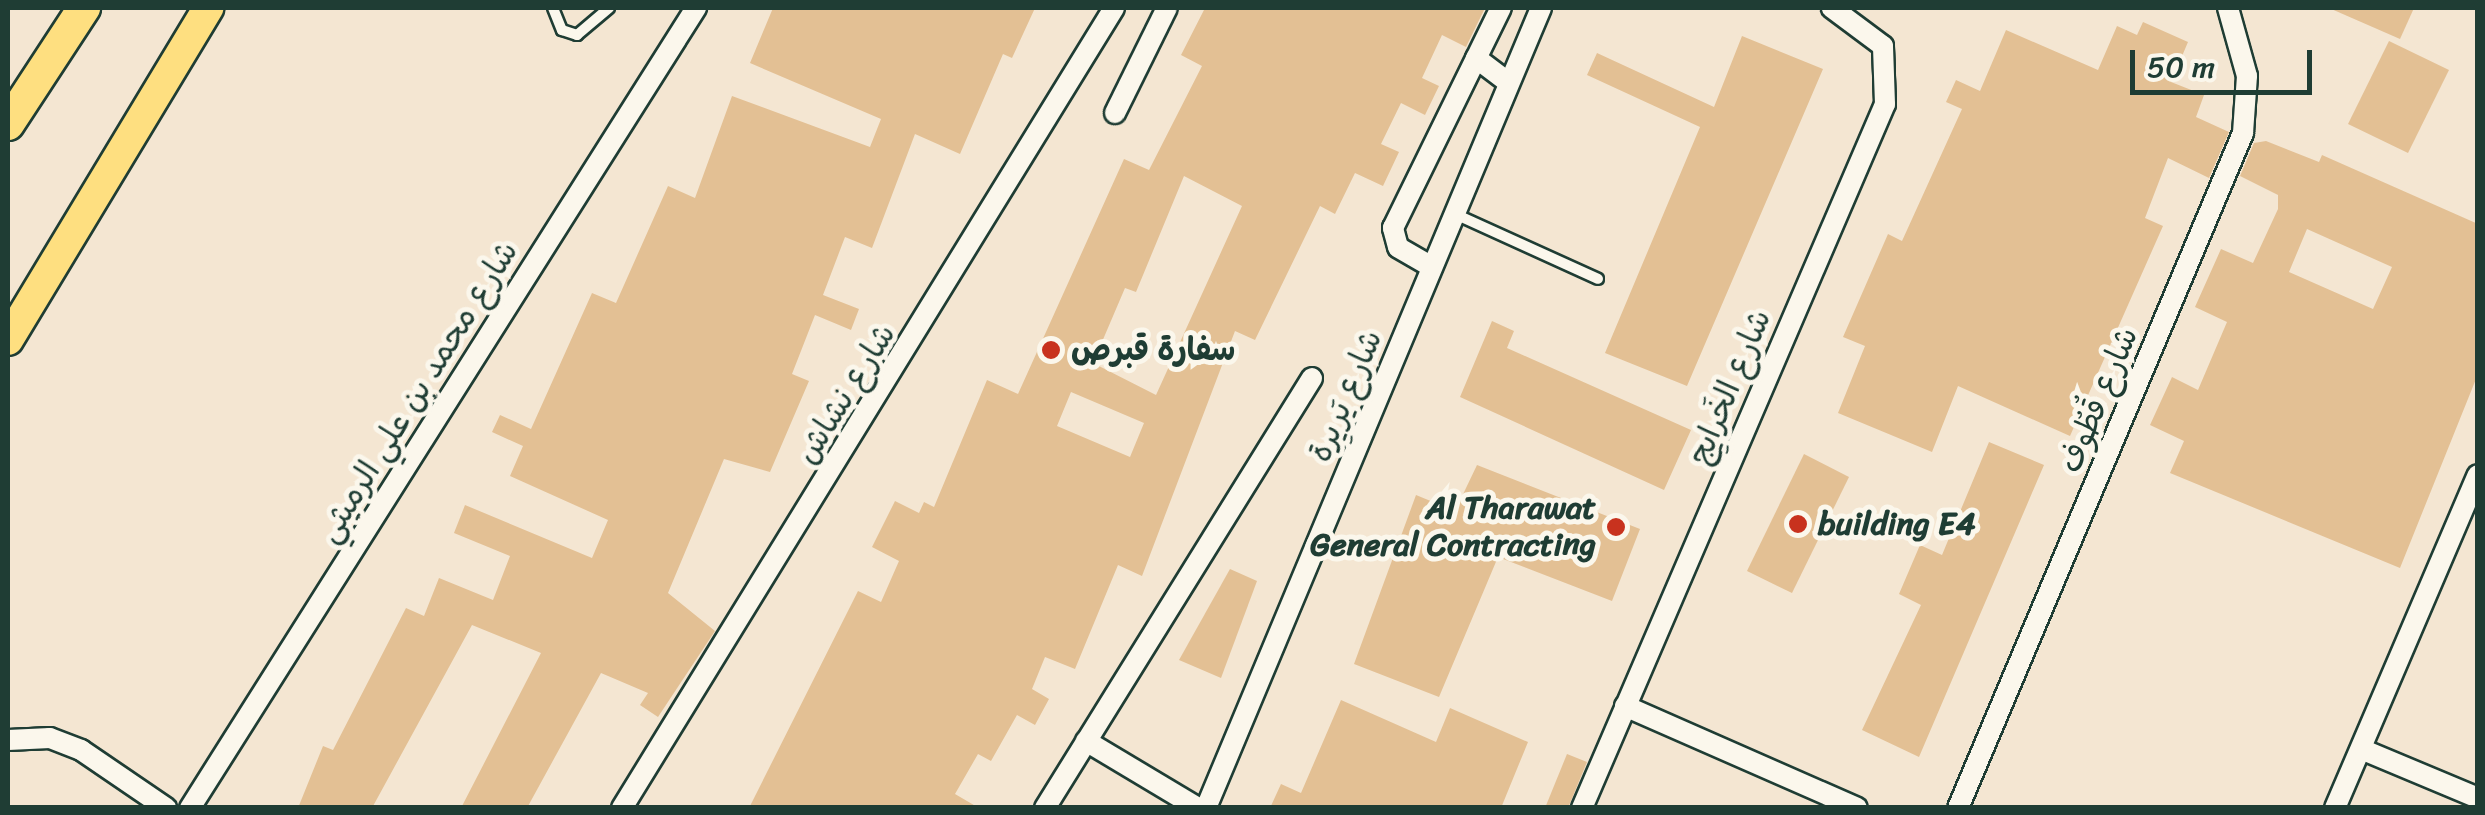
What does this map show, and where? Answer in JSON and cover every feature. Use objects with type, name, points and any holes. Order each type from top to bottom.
[{"type":"highway","points":[[8,124],[84,8]]},
{"type":"main road","points":[[8,340],[208,8]]},
{"type":"street","name":"شارع محمد بن علي الرميثي","points":[[190,808],[696,8]]},
{"type":"street","name":"شارع نشاش","points":[[622,808],[1114,8]]},
{"type":"street","points":[[1115,113],[1167,8]]},
{"type":"street","points":[[1432,267],[1398,247],[1394,228],[1501,8]]},
{"type":"street","name":"شارع يَريِرة","points":[[1206,808],[1541,8]]},
{"type":"street","name":"شارع الخَرايِج","points":[[1582,808],[1885,104],[1883,46],[1832,8]]},
{"type":"street","name":"شارع قُطُوف","points":[[1958,808],[2242,133],[2247,76],[2228,8]]},
{"type":"street","points":[[1476,58],[1510,83]]},
{"type":"street","name":"شارع يَريِرة","points":[[1044,808],[1312,378]]},
{"type":"street","points":[[2335,808],[2478,476]]},
{"type":"street","points":[[1625,706],[1857,808]]},
{"type":"street","points":[[8,740],[50,738],[82,750],[166,808]]},
{"type":"street","points":[[1086,740],[1198,808]]},
{"type":"street","points":[[2361,749],[2478,798]]},
{"type":"lane","points":[[553,8],[562,30],[578,35],[609,8]]},
{"type":"lane","points":[[1454,214],[1598,279]]},
{"type":"building","points":[[773,8],[1035,8],[1012,58],[1003,54],[960,154],[915,134],[872,248],[845,237],[823,295],[859,309],[851,330],[815,315],[792,374],[809,381],[770,472],[724,459],[668,593],[715,631],[658,717],[640,705],[648,693],[601,673],[527,808],[461,808],[541,653],[472,625],[372,808],[298,808],[323,746],[333,750],[406,608],[424,616],[439,578],[493,600],[510,556],[454,533],[465,505],[592,558],[608,520],[510,476],[523,446],[492,432],[500,415],[531,429],[592,293],[616,303],[668,186],[695,198],[732,96],[870,147],[881,119],[750,63]]},
{"type":"building","points":[[1205,8],[1485,8],[1466,47],[1442,35],[1422,78],[1439,86],[1425,115],[1401,103],[1381,144],[1399,152],[1383,186],[1355,173],[1335,214],[1320,206],[1255,340],[1235,331],[1142,576],[1118,565],[1075,669],[1045,657],[1032,689],[1049,699],[1035,725],[1017,715],[991,761],[978,754],[955,794],[979,808],[749,808],[858,591],[881,602],[899,561],[872,547],[895,501],[919,513],[924,502],[934,507],[987,380],[1018,394],[1124,159],[1149,170],[1202,66],[1181,55]],"holes":[[[1184,176],[1242,206],[1156,395],[1093,363],[1125,288],[1136,292]],[[1071,392],[1144,423],[1130,457],[1057,426]]]},
{"type":"building","points":[[2329,8],[2414,8],[2400,39]]},
{"type":"building","points":[[2143,22],[2188,42],[2171,82],[2204,95],[2196,117],[2229,132],[2209,178],[2168,158],[2145,218],[2163,226],[2070,436],[1958,386],[1932,452],[1838,413],[1865,346],[1843,337],[1888,234],[1902,241],[1962,109],[1946,102],[1956,80],[1980,91],[2006,30],[2098,70],[2117,26],[2137,35]]},
{"type":"building","points":[[1742,36],[1823,69],[1687,386],[1605,353],[1700,127],[1587,75],[1597,53],[1714,107]]},
{"type":"building","points":[[2389,41],[2449,70],[2408,153],[2348,124]]},
{"type":"building","points":[[2266,141],[2319,162],[2322,155],[2478,224],[2478,374],[2400,568],[2170,473],[2184,441],[2150,425],[2172,377],[2198,390],[2227,322],[2195,307],[2221,249],[2253,263],[2278,209],[2278,195],[2240,176],[2254,143]],"holes":[[[2307,229],[2392,267],[2373,309],[2289,272]]]},
{"type":"building","points":[[1492,321],[1514,331],[1507,348],[1691,430],[1664,490],[1460,397]]},
{"type":"building","points":[[1989,442],[2044,465],[1919,757],[1862,730],[1921,605],[1899,594],[1920,545],[1942,555]]},
{"type":"building","name":"building E4","points":[[1804,454],[1849,477],[1792,593],[1747,571]]},
{"type":"building","points":[[1477,465],[1640,529],[1612,601],[1498,557],[1439,697],[1354,664],[1416,495],[1455,511]]},
{"type":"building","points":[[1230,569],[1257,581],[1221,678],[1179,660]]},
{"type":"building","points":[[1341,700],[1436,742],[1450,708],[1528,742],[1501,808],[1270,808],[1281,784],[1301,793]]},
{"type":"building","points":[[1567,754],[1587,762],[1568,808],[1545,808]]},
{"type":"place","name":"سفارة قبرص","points":[[1051,350]]},
{"type":"place","name":"building E4","points":[[1798,524]]},
{"type":"place","name":"Al Tharawat General Contracting","points":[[1616,527]]}]
